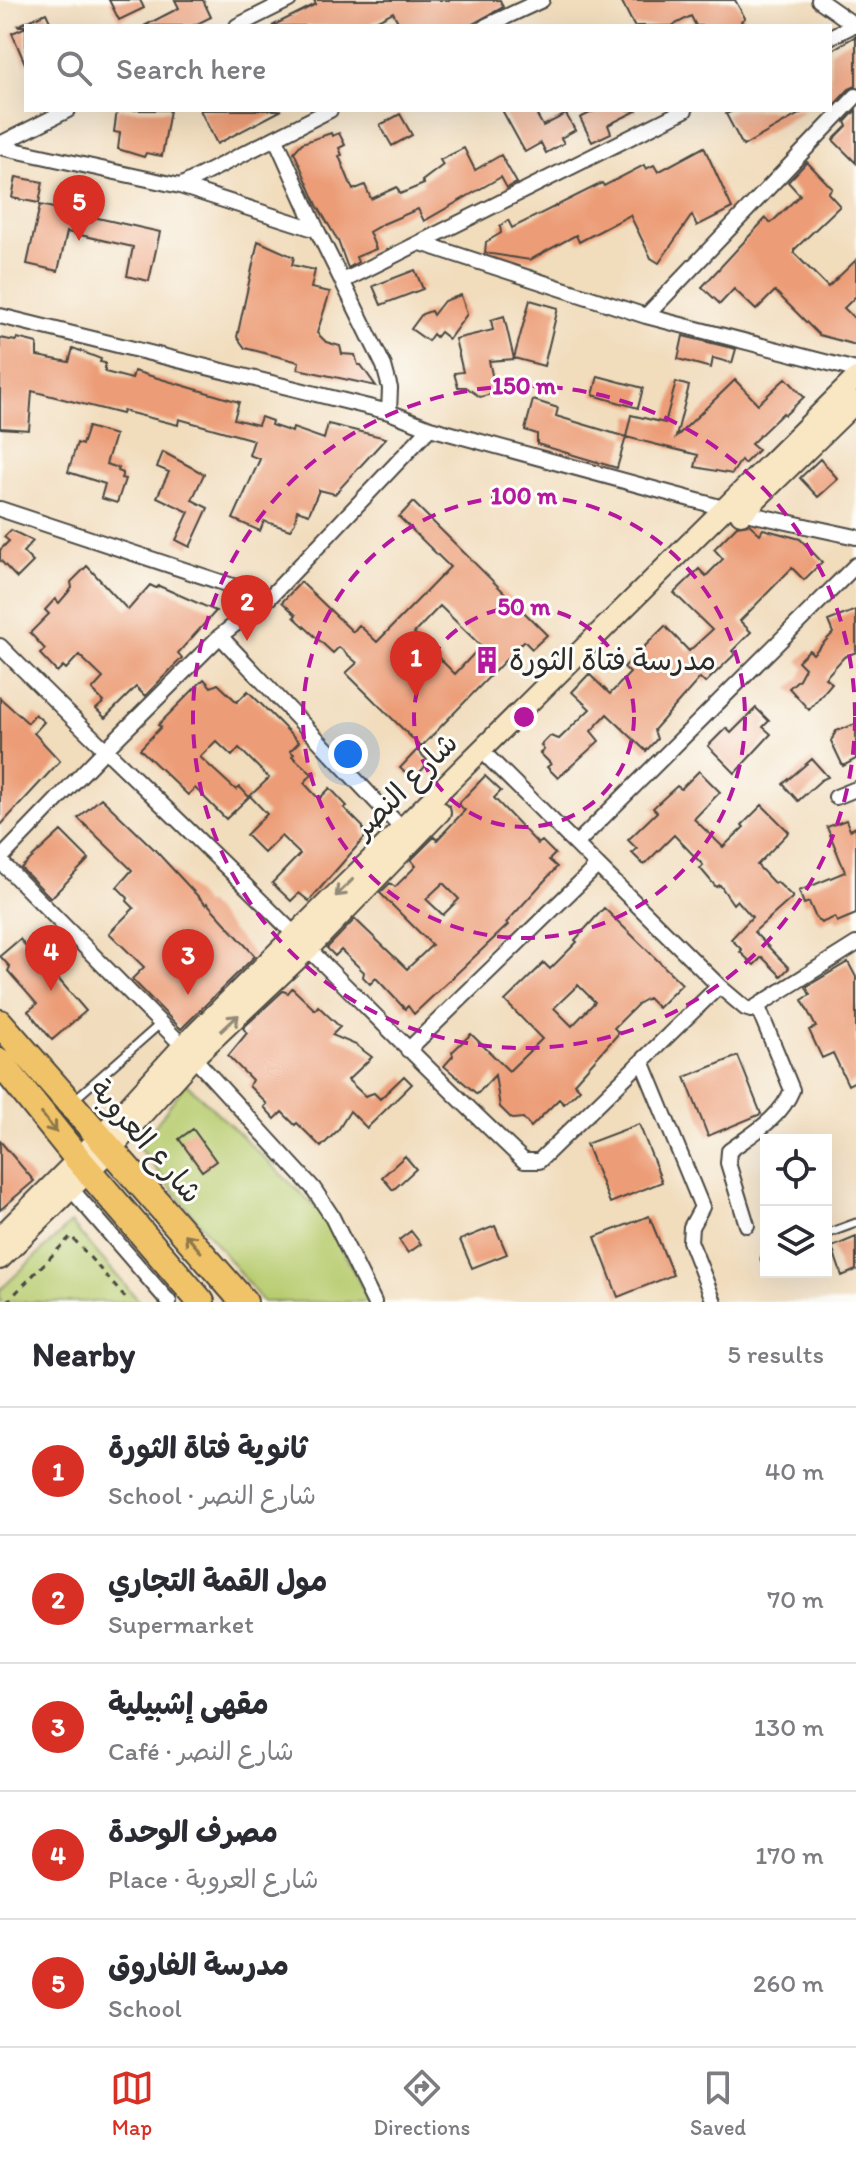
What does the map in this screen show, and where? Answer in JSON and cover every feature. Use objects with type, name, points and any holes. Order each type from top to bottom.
[{"type":"highway","name":"شارع العروبة","points":[[0,1023],[244,1302]]},
{"type":"highway","points":[[0,1062],[75,1174],[201,1302]]},
{"type":"street","points":[[241,24],[289,0]]},
{"type":"street","points":[[490,24],[542,0]]},
{"type":"street","points":[[824,1],[855,25],[832,36]]},
{"type":"street","points":[[646,316],[856,96]]},
{"type":"street","points":[[0,145],[64,112]]},
{"type":"street","points":[[180,186],[326,112]]},
{"type":"street","points":[[343,281],[681,112]]},
{"type":"street","points":[[276,139],[384,366],[390,388],[389,412]]},
{"type":"street","points":[[0,145],[180,186],[317,230]]},
{"type":"street","points":[[421,243],[646,316],[856,370]]},
{"type":"street","points":[[0,316],[389,412],[430,428],[735,510],[856,537]]},
{"type":"street","name":"شارع النصر","points":[[0,1259],[188,1052],[490,759],[735,510],[856,378]]},
{"type":"street","name":"شارع النصر","points":[[302,942],[403,830],[735,510],[856,402]]},
{"type":"street","points":[[374,1302],[331,1215],[313,1188],[188,1052],[0,860],[220,636],[269,598],[430,428]]},
{"type":"street","points":[[0,509],[269,598]]},
{"type":"street","points":[[576,844],[856,565]]},
{"type":"street","points":[[220,636],[403,830]]},
{"type":"street","points":[[0,646],[524,1161],[539,1161],[719,986]]},
{"type":"street","points":[[490,759],[719,986],[745,1008],[751,1010],[758,1007],[856,944]]},
{"type":"street","points":[[836,797],[856,789]]},
{"type":"street","points":[[408,1050],[597,866]]},
{"type":"street","points":[[747,1225],[728,1163],[729,1151],[775,1118],[792,1090],[758,1007]]},
{"type":"street","points":[[642,1061],[702,1207],[691,1227],[690,1241],[714,1302]]},
{"type":"street","points":[[75,1174],[169,1302]]},
{"type":"street","name":"شارع النصر","points":[[0,1237],[75,1174]]},
{"type":"lane","points":[[71,1104],[160,1024]]},
{"type":"lane","points":[[832,1232],[856,1223]]},
{"type":"path","points":[[7,1302],[71,1236],[129,1302]]},
{"type":"green space","points":[[186,1083],[324,1215],[370,1302],[263,1302],[139,1148]]},
{"type":"green space","points":[[71,1223],[140,1302],[0,1302],[0,1290]]},
{"type":"building","points":[[109,0],[140,0],[144,8],[119,20]]},
{"type":"building","points":[[175,0],[203,0],[211,17],[197,24],[148,24],[179,8]]},
{"type":"building","points":[[314,0],[500,0],[503,7],[473,24],[399,24],[393,12],[370,24],[276,24],[316,4]]},
{"type":"building","points":[[621,0],[735,0],[745,18],[741,21],[743,24],[695,24],[691,16],[676,24],[633,24]]},
{"type":"building","points":[[46,13],[51,24],[24,24],[17,26]]},
{"type":"building","points":[[24,28],[24,61],[12,33]]},
{"type":"building","points":[[856,36],[856,86],[834,105],[832,102],[832,50]]},
{"type":"building","points":[[856,110],[856,163],[833,140],[847,126],[845,122]]},
{"type":"building","points":[[117,112],[170,112],[162,156],[146,153],[144,157],[118,149],[120,133],[114,132]]},
{"type":"building","points":[[201,112],[278,112],[217,144]]},
{"type":"building","points":[[503,112],[535,112],[543,126],[566,114],[575,130],[561,138],[564,143],[546,153],[541,143],[525,152]]},
{"type":"building","points":[[592,112],[634,112],[608,125],[611,133],[592,142],[580,118]]},
{"type":"building","points":[[730,112],[802,112],[743,146],[726,114]]},
{"type":"building","points":[[400,114],[412,135],[392,146],[380,125]]},
{"type":"building","points":[[331,133],[332,136],[339,133],[345,145],[339,148],[342,155],[339,156],[353,190],[365,185],[371,199],[397,187],[400,194],[424,184],[422,181],[443,165],[440,160],[464,148],[475,170],[501,155],[517,183],[507,188],[501,177],[424,221],[418,209],[383,224],[369,232],[376,249],[356,257],[358,262],[348,268],[294,152],[302,143]]},
{"type":"building","points":[[704,147],[732,208],[697,226],[692,215],[659,263],[651,258],[630,215],[579,242],[576,235],[530,260],[485,253],[486,242],[501,233],[500,226],[508,220],[512,228],[644,165],[646,169],[654,165],[658,172]]},
{"type":"building","points":[[807,162],[832,188],[828,193],[840,206],[794,253],[828,287],[856,260],[856,296],[844,308],[856,320],[856,345],[819,335],[775,291],[756,310],[734,289],[720,304],[702,287],[766,218],[771,223],[800,195],[788,182]]},
{"type":"building","points":[[16,177],[43,182],[39,203],[12,198]]},
{"type":"building","points":[[40,205],[160,232],[149,281],[127,276],[133,247],[67,232],[58,271],[27,264]]},
{"type":"building","points":[[258,241],[294,257],[292,265],[315,270],[311,288],[330,292],[317,333],[326,342],[340,346],[342,354],[355,355],[358,365],[376,386],[298,369],[299,362],[245,348],[237,337]]},
{"type":"building","points":[[415,270],[423,289],[381,305],[373,286]]},
{"type":"building","points":[[461,295],[467,314],[449,339],[440,332],[436,337],[433,334],[428,341],[411,329],[422,314],[431,311],[433,315],[444,301]]},
{"type":"building","points":[[530,300],[558,308],[544,366],[514,358]]},
{"type":"building","points":[[504,316],[514,359],[489,361],[496,393],[480,397],[466,387],[458,387],[454,373],[463,372],[455,339],[493,330],[491,320]]},
{"type":"building","points":[[683,336],[736,349],[732,363],[713,358],[711,368],[678,359]]},
{"type":"building","points":[[0,338],[37,343],[37,356],[69,362],[73,348],[101,359],[100,362],[105,363],[105,372],[132,379],[134,371],[239,402],[234,419],[258,425],[261,417],[272,421],[271,425],[292,432],[293,428],[324,439],[328,424],[386,438],[335,494],[319,490],[309,514],[297,510],[290,530],[264,521],[260,531],[233,519],[260,459],[249,455],[254,440],[179,419],[178,425],[32,391],[29,430],[0,428]]},
{"type":"building","points":[[598,376],[643,388],[638,408],[593,395]]},
{"type":"building","points":[[786,378],[804,397],[751,444],[758,450],[744,464],[741,460],[732,474],[695,467],[698,455],[626,437],[631,415],[665,423],[676,382],[689,386],[676,437],[735,380],[758,404]]},
{"type":"building","points":[[533,400],[558,408],[556,416],[626,437],[617,468],[537,444],[537,434],[525,430]]},
{"type":"building","points":[[88,427],[115,435],[106,464],[119,468],[118,471],[123,473],[121,478],[125,479],[117,503],[101,498],[105,484],[68,472],[77,443],[82,445]]},
{"type":"building","points":[[163,452],[204,474],[192,500],[208,508],[190,547],[176,540],[189,512],[157,497],[169,472],[157,467]]},
{"type":"building","points":[[820,459],[838,479],[818,497],[800,478]]},
{"type":"building","points":[[413,502],[547,635],[532,649],[524,641],[421,747],[346,673],[357,663],[339,647],[333,653],[282,602],[301,582],[353,632],[359,625],[377,642],[450,567],[399,517]],"holes":[[[440,606],[481,646],[455,674],[414,633]]]},
{"type":"building","points":[[749,524],[760,534],[763,529],[800,539],[822,562],[804,580],[792,568],[740,621],[751,632],[732,651],[735,654],[705,683],[700,678],[654,730],[657,739],[646,751],[607,714],[591,731],[599,741],[558,778],[547,767],[551,764],[540,753],[544,750],[541,745],[550,736],[559,739],[590,709],[572,692],[589,674],[610,694],[630,673],[624,667],[665,626],[689,651],[712,630],[674,593],[699,569],[706,576],[723,559],[714,549],[737,526]]},
{"type":"building","points":[[11,530],[33,541],[23,552],[33,562],[17,578],[0,560],[0,550],[9,541],[4,537]]},
{"type":"building","points":[[87,566],[128,610],[150,585],[216,611],[178,653],[182,658],[145,696],[136,687],[105,718],[96,709],[104,702],[92,690],[103,678],[79,655],[66,669],[63,666],[57,672],[40,654],[45,649],[30,633],[49,614],[45,610],[55,599],[59,603],[72,588],[71,582]]},
{"type":"building","points":[[856,610],[856,652],[844,657],[825,678],[832,683],[809,710],[789,688],[805,668],[798,661],[809,650],[813,654],[833,633],[828,621]]},
{"type":"building","points":[[204,679],[211,687],[218,684],[237,702],[248,691],[299,742],[290,751],[312,774],[304,783],[319,799],[330,788],[363,827],[366,836],[309,901],[299,893],[291,901],[272,883],[300,854],[281,836],[264,853],[246,835],[267,814],[250,796],[269,778],[239,748],[232,756],[216,741],[200,757],[236,790],[240,787],[249,797],[226,819],[195,788],[188,795],[140,749],[161,727],[158,725]]},
{"type":"building","points":[[0,698],[28,723],[35,714],[44,722],[34,733],[60,761],[0,826]]},
{"type":"building","points":[[756,708],[769,721],[763,727],[771,734],[735,773],[708,746],[726,728],[731,733]]},
{"type":"building","points":[[856,724],[856,759],[843,766],[831,741],[836,731]]},
{"type":"building","points":[[417,750],[429,762],[413,780],[400,768]]},
{"type":"building","points":[[812,759],[828,777],[798,801],[783,784]]},
{"type":"building","points":[[699,771],[720,792],[694,819],[723,847],[762,805],[789,832],[757,865],[793,897],[754,932],[789,968],[781,976],[762,957],[754,965],[740,952],[742,950],[731,939],[752,917],[737,900],[733,904],[720,885],[716,887],[700,868],[703,865],[674,835],[644,865],[632,853],[637,849],[628,840],[657,812],[653,808],[677,786],[681,789]]},
{"type":"building","points":[[485,776],[501,791],[494,798],[538,844],[542,841],[555,854],[549,860],[557,867],[506,923],[508,925],[414,1014],[408,1006],[405,1009],[376,978],[370,984],[363,977],[364,972],[341,950],[335,956],[327,948],[355,919],[407,969],[432,945],[380,893],[390,883],[395,887],[416,866],[411,860],[434,837],[437,840],[465,810],[458,804]],"holes":[[[443,883],[459,899],[443,915],[426,899]]]},
{"type":"building","points":[[101,798],[207,903],[255,956],[181,1029],[132,979],[144,967],[109,933],[134,908],[117,887],[132,870],[78,818]]},
{"type":"building","points":[[846,820],[850,830],[856,827],[856,914],[837,922],[835,917],[821,923],[809,902],[804,904],[799,891],[845,872],[827,827]]},
{"type":"building","points":[[61,831],[89,859],[51,898],[21,868]]},
{"type":"building","points":[[604,908],[682,984],[658,1008],[648,998],[639,1003],[614,1028],[619,1033],[574,1083],[580,1089],[564,1104],[559,1099],[531,1127],[523,1118],[512,1119],[500,1107],[495,1075],[477,1094],[444,1066],[453,1056],[452,1052],[471,1034],[509,1071],[542,1039],[505,1001],[544,963],[550,969],[577,942],[575,940]],"holes":[[[578,985],[595,1002],[572,1026],[554,1008]]]},
{"type":"building","points":[[20,939],[29,951],[31,947],[86,1011],[52,1040],[28,1011],[37,1004],[8,971],[10,967],[0,956]]},
{"type":"building","points":[[848,962],[856,977],[856,1081],[848,1085],[833,1053],[822,1058],[809,1030],[816,1027],[802,1000],[810,995],[806,987]]},
{"type":"building","points":[[292,988],[315,1010],[318,1006],[340,1027],[332,1035],[356,1045],[372,1057],[348,1080],[365,1096],[374,1093],[380,1099],[404,1076],[412,1084],[367,1128],[350,1111],[338,1130],[321,1147],[282,1112],[275,1119],[264,1107],[267,1104],[249,1086],[252,1080],[228,1056],[247,1033],[243,1028],[283,991],[288,993]]},
{"type":"building","points":[[738,1056],[761,1114],[708,1136],[685,1077]]},
{"type":"building","points":[[639,1124],[662,1182],[610,1203],[586,1144]]},
{"type":"building","points":[[193,1129],[216,1161],[202,1171],[179,1139]]},
{"type":"building","points":[[0,1141],[34,1181],[0,1210]]},
{"type":"building","points":[[405,1156],[416,1169],[393,1190],[382,1177]]},
{"type":"building","points":[[649,1216],[673,1275],[618,1297],[595,1237]]},
{"type":"building","points":[[495,1226],[507,1254],[472,1268],[460,1240]]},
{"type":"building","points":[[411,1231],[421,1244],[408,1253],[399,1240]]},
{"type":"building","points":[[856,1237],[856,1270],[842,1276],[832,1247]]},
{"type":"place","name":"مدرسة الفاروق","points":[[79,241]]},
{"type":"place","name":"مول القمة التجاري","points":[[247,641]]},
{"type":"place","name":"مدرسة فتاة الثورة","points":[[487,660]]},
{"type":"place","name":"ثانوية فتاة الثورة","points":[[416,697]]},
{"type":"place","name":"مصرف الوحدة","points":[[51,991]]},
{"type":"place","name":"مقهى إشبيلية","points":[[188,995]]}]
